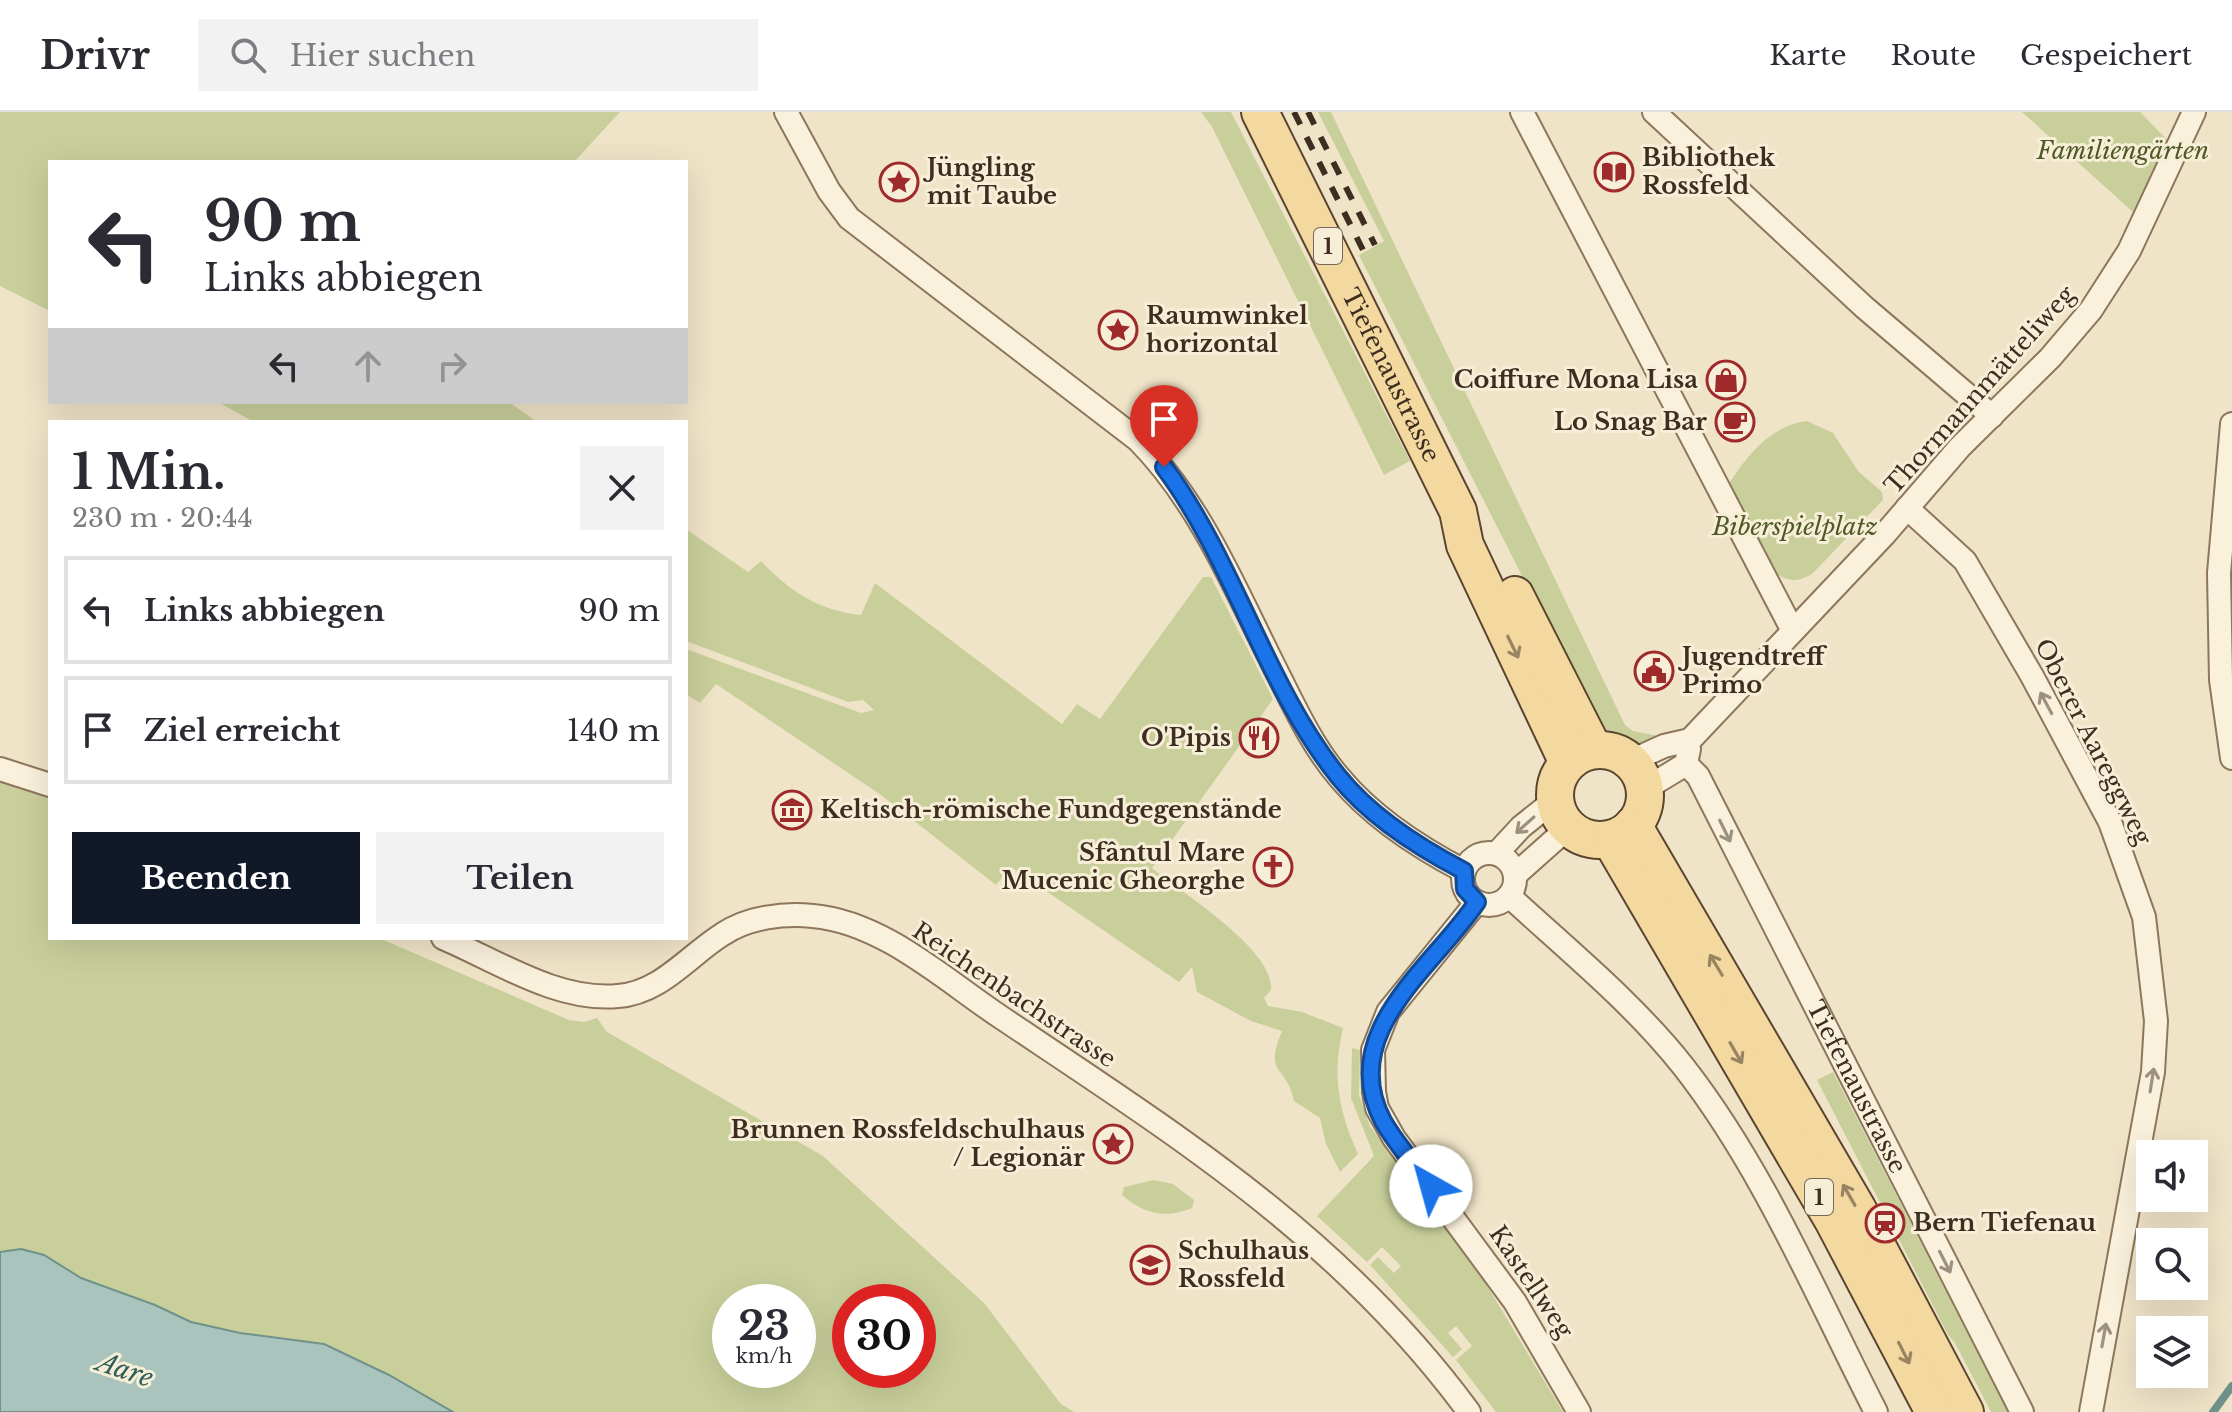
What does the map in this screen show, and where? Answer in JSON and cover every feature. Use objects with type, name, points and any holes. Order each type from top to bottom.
[{"type":"main road","name":"Tiefenaustrasse","points":[[1260,112],[1458,511],[1483,537],[1581,757]]},
{"type":"main road","points":[[1617,753],[1638,775],[1643,808],[1622,832],[1584,837],[1562,813],[1558,780],[1581,757],[1617,753]]},
{"type":"main road","name":"1","points":[[1622,832],[1934,1412]]},
{"type":"main road","name":"1","points":[[1622,832],[1857,1208],[1965,1412]]},
{"type":"street","points":[[786,112],[829,191],[849,218],[1138,440],[1164,467],[1193,509],[1305,726],[1338,776],[1398,830],[1464,871]]},
{"type":"street","points":[[1522,112],[1793,631]]},
{"type":"street","points":[[1654,112],[1864,307],[1992,416]]},
{"type":"street","name":"Thormannmätteliweg","points":[[1638,775],[1664,746],[1690,740],[1992,416],[2050,358],[2091,310],[2129,251],[2194,112]]},
{"type":"street","points":[[2232,424],[2219,598],[2223,703],[2232,758]]},
{"type":"street","name":"Oberer Aareggweg","points":[[1907,508],[1965,561],[1987,598],[2110,822],[2144,917],[2156,1021],[2153,1072],[2091,1412]]},
{"type":"street","points":[[1638,775],[1686,764],[1690,740]]},
{"type":"street","name":"Tiefenaustrasse","points":[[1686,764],[1698,776],[2022,1412]]},
{"type":"street","points":[[0,769],[48,784]]},
{"type":"street","points":[[1497,853],[1521,827],[1562,813]]},
{"type":"street","points":[[1562,813],[1512,886],[1494,905],[1477,902],[1465,889],[1464,871],[1477,855],[1497,853],[1509,861],[1512,886],[1642,1019],[1703,1093],[1747,1162],[1876,1412]]},
{"type":"street","name":"Kastellweg","points":[[1477,902],[1388,1012],[1373,1050],[1374,1092],[1394,1138],[1515,1302],[1579,1412]]},
{"type":"street","name":"Reichenbachstrasse","points":[[448,940],[562,989],[616,997],[640,991],[660,981],[723,934],[746,923],[788,915],[815,916],[844,921],[868,931],[1154,1120],[1270,1204],[1390,1316],[1469,1412]]},
{"type":"green space","points":[[0,112],[620,112],[576,160],[48,160],[48,310],[0,286]]},
{"type":"green space","points":[[1201,112],[1231,112],[1410,461],[1384,475],[1212,127]]},
{"type":"green space","points":[[1318,112],[1331,112],[1625,725],[1633,731],[1658,736],[1636,746],[1609,740],[1577,684],[1359,255],[1384,241]]},
{"type":"green space","name":"Familiengärten","points":[[2022,112],[2140,112],[2177,150],[2143,221]]},
{"type":"green space","points":[[222,404],[512,404],[534,420],[250,420]]},
{"type":"green space","name":"Biberspielplatz","points":[[1807,421],[1833,433],[1858,471],[1882,492],[1883,500],[1813,573],[1797,580],[1783,578],[1759,554],[1727,487],[1750,454],[1770,436]]},
{"type":"green space","points":[[688,530],[748,572],[761,561],[806,598],[846,613],[861,615],[875,583],[1062,724],[1077,704],[1100,719],[1203,577],[1211,577],[1273,699],[1152,868],[1243,940],[1268,974],[1271,990],[1264,998],[1268,1006],[1302,1012],[1343,1028],[1338,1061],[1339,1092],[1358,1154],[1340,1172],[1326,1144],[1320,1118],[1294,1101],[1291,1089],[1276,1064],[1275,1056],[1282,1031],[1251,1021],[1197,992],[1192,967],[1179,982],[1011,867],[996,885],[881,795],[716,684],[700,703],[688,695],[688,650],[861,713],[874,710],[863,700],[848,702],[688,642]]},
{"type":"green space","points":[[0,781],[48,796],[48,940],[384,940],[569,1020],[584,1022],[597,1018],[607,1032],[823,1156],[984,1303],[1061,1404],[1074,1412],[453,1412],[389,1375],[324,1344],[240,1333],[191,1322],[155,1305],[81,1278],[44,1255],[21,1249],[0,1252]]},
{"type":"green space","points":[[1352,1048],[1360,1050],[1359,1095],[1370,1126],[1480,1274],[1563,1412],[1496,1412],[1456,1360],[1472,1346],[1456,1326],[1448,1333],[1462,1349],[1453,1357],[1370,1265],[1378,1257],[1394,1273],[1401,1266],[1382,1247],[1367,1262],[1317,1216],[1374,1156],[1351,1098]]},
{"type":"green space","points":[[1833,1072],[2008,1412],[1991,1412],[1948,1335],[1817,1080]]},
{"type":"green space","points":[[1154,1180],[1173,1184],[1194,1200],[1192,1208],[1173,1213],[1155,1213],[1138,1207],[1122,1195],[1124,1187]]},
{"type":"water","name":"Aare","points":[[21,1249],[44,1255],[81,1278],[155,1305],[191,1322],[240,1333],[324,1344],[389,1375],[453,1412],[0,1412],[0,1252]]},
{"type":"waterway","points":[[2213,1412],[2232,1386]]},
{"type":"railway","points":[[1294,112],[1363,250]]},
{"type":"railway","points":[[1308,112],[1375,245]]},
{"type":"place","name":"Bibliothek Rossfeld","points":[[1614,172]]},
{"type":"place","name":"Jüngling mit Taube","points":[[899,182]]},
{"type":"place","name":"Raumwinkel horizontal","points":[[1118,330]]},
{"type":"place","name":"Coiffure Mona Lisa","points":[[1726,380]]},
{"type":"place","name":"Lo Snag Bar","points":[[1735,422]]},
{"type":"place","name":"Jugendtreff Primo","points":[[1654,671]]},
{"type":"place","name":"O'Pipis","points":[[1259,738]]},
{"type":"place","name":"Keltisch-römische Fundgegenstände","points":[[792,810]]},
{"type":"place","name":"Sfântul Mare Mucenic Gheorghe","points":[[1273,867]]},
{"type":"place","name":"Brunnen Rossfeldschulhaus / Legionär","points":[[1113,1144]]},
{"type":"place","name":"Bern Tiefenau","points":[[1885,1223]]},
{"type":"place","name":"Schulhaus Rossfeld","points":[[1150,1265]]},
{"type":"route","points":[[1164,467],[1193,509],[1291,701],[1322,754],[1338,776],[1375,813],[1434,855],[1464,871],[1465,889],[1477,902],[1465,921],[1388,1012],[1373,1050],[1372,1078],[1377,1108],[1394,1138],[1431,1186]]}]
